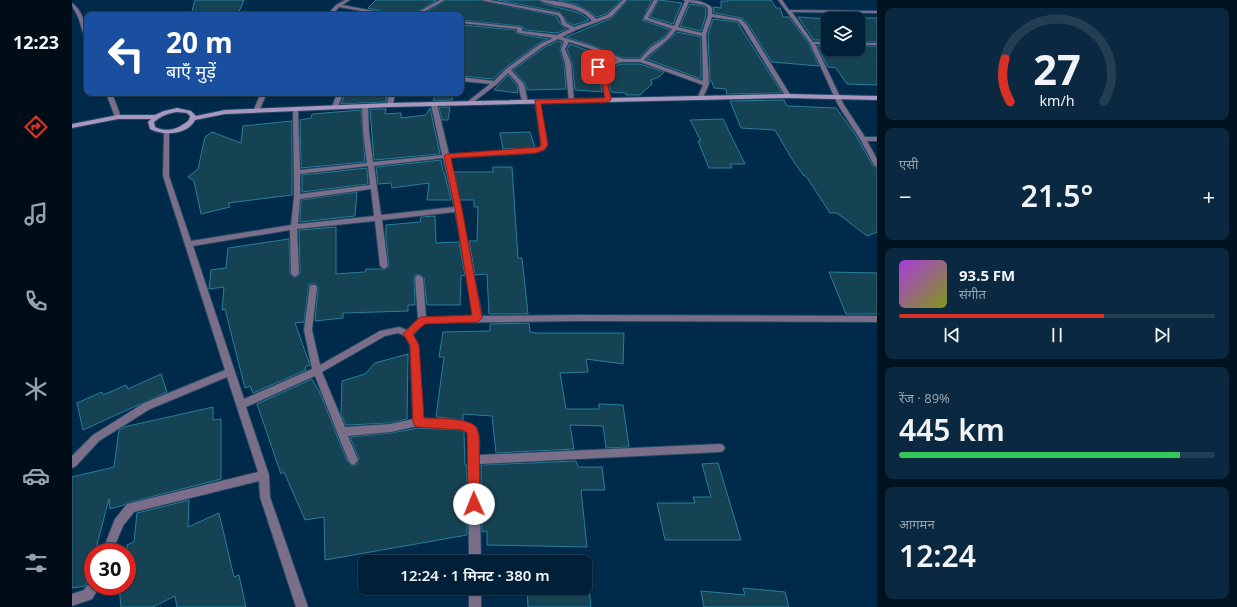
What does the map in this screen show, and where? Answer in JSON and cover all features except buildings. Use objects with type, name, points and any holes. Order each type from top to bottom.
[{"type":"street","points":[[332,12],[348,0]]},
{"type":"street","points":[[421,12],[443,0]]},
{"type":"street","points":[[482,0],[558,14],[562,18],[564,24],[574,29]]},
{"type":"street","points":[[541,0],[583,10],[591,14],[595,21]]},
{"type":"street","points":[[470,103],[495,83],[508,70],[542,46],[574,29],[609,16],[625,0]]},
{"type":"street","points":[[656,0],[645,19],[704,35]]},
{"type":"street","points":[[685,0],[705,4],[710,8],[710,15],[704,35],[706,84],[700,99]]},
{"type":"street","points":[[641,61],[653,48],[667,39],[675,28],[688,0]]},
{"type":"street","points":[[780,0],[812,43],[837,97],[877,165]]},
{"type":"street","points":[[72,4],[80,15],[84,31]]},
{"type":"street","points":[[338,6],[375,12]]},
{"type":"street","points":[[788,10],[877,12]]},
{"type":"street","points":[[710,15],[739,20],[746,26],[788,96]]},
{"type":"street","points":[[464,22],[520,28],[519,32],[568,40],[622,60],[641,61],[706,84]]},
{"type":"street","points":[[568,40],[562,49],[568,63],[570,101]]},
{"type":"street","points":[[812,43],[821,43]]},
{"type":"street","points":[[865,44],[877,44]]},
{"type":"street","points":[[608,100],[604,79],[598,67],[622,60]]},
{"type":"street","points":[[508,70],[521,84],[525,102]]},
{"type":"street","points":[[464,78],[495,83]]},
{"type":"street","points":[[110,96],[118,118]]},
{"type":"street","points":[[256,111],[263,96]]},
{"type":"street","points":[[335,108],[339,96]]},
{"type":"street","points":[[390,105],[392,96]]},
{"type":"street","points":[[155,117],[151,122],[152,128],[156,131],[166,132],[182,129],[194,118],[225,112],[390,105],[788,96],[877,98]]},
{"type":"street","points":[[297,172],[447,156],[536,151],[542,149],[544,145],[537,102]]},
{"type":"street","points":[[434,104],[458,209],[478,318]]},
{"type":"street","points":[[365,106],[366,132],[384,266]]},
{"type":"street","points":[[295,109],[297,172],[297,197],[293,227],[295,274]]},
{"type":"street","points":[[72,126],[118,118],[155,117],[168,111],[178,110],[190,112],[193,114],[194,118]]},
{"type":"street","points":[[166,132],[166,176],[264,475],[265,497],[302,607]]},
{"type":"street","points":[[863,139],[877,139]]},
{"type":"street","points":[[297,197],[374,187]]},
{"type":"street","points":[[188,244],[293,227],[458,209]]},
{"type":"street","points":[[419,278],[422,320]]},
{"type":"street","points":[[313,287],[308,330],[317,371],[353,460]]},
{"type":"street","points":[[408,334],[422,320],[478,318],[877,319]]},
{"type":"street","points":[[241,405],[317,371],[383,333],[399,330],[408,334],[414,345],[418,422]]},
{"type":"street","points":[[72,463],[96,438],[148,406],[230,372]]},
{"type":"street","points":[[342,432],[391,428],[418,422],[464,425],[469,427],[474,435],[474,555]]},
{"type":"street","points":[[473,460],[720,448]]},
{"type":"street","points":[[110,543],[123,514],[131,508],[264,475]]},
{"type":"street","points":[[72,600],[88,595]]},
{"type":"street","points":[[475,595],[475,607]]},
{"type":"route","points":[[474,504],[474,435],[472,430],[464,425],[418,422],[414,345],[408,334],[422,320],[478,318],[447,156],[536,151],[542,149],[544,145],[537,102],[608,100],[604,79],[598,67]]}]
